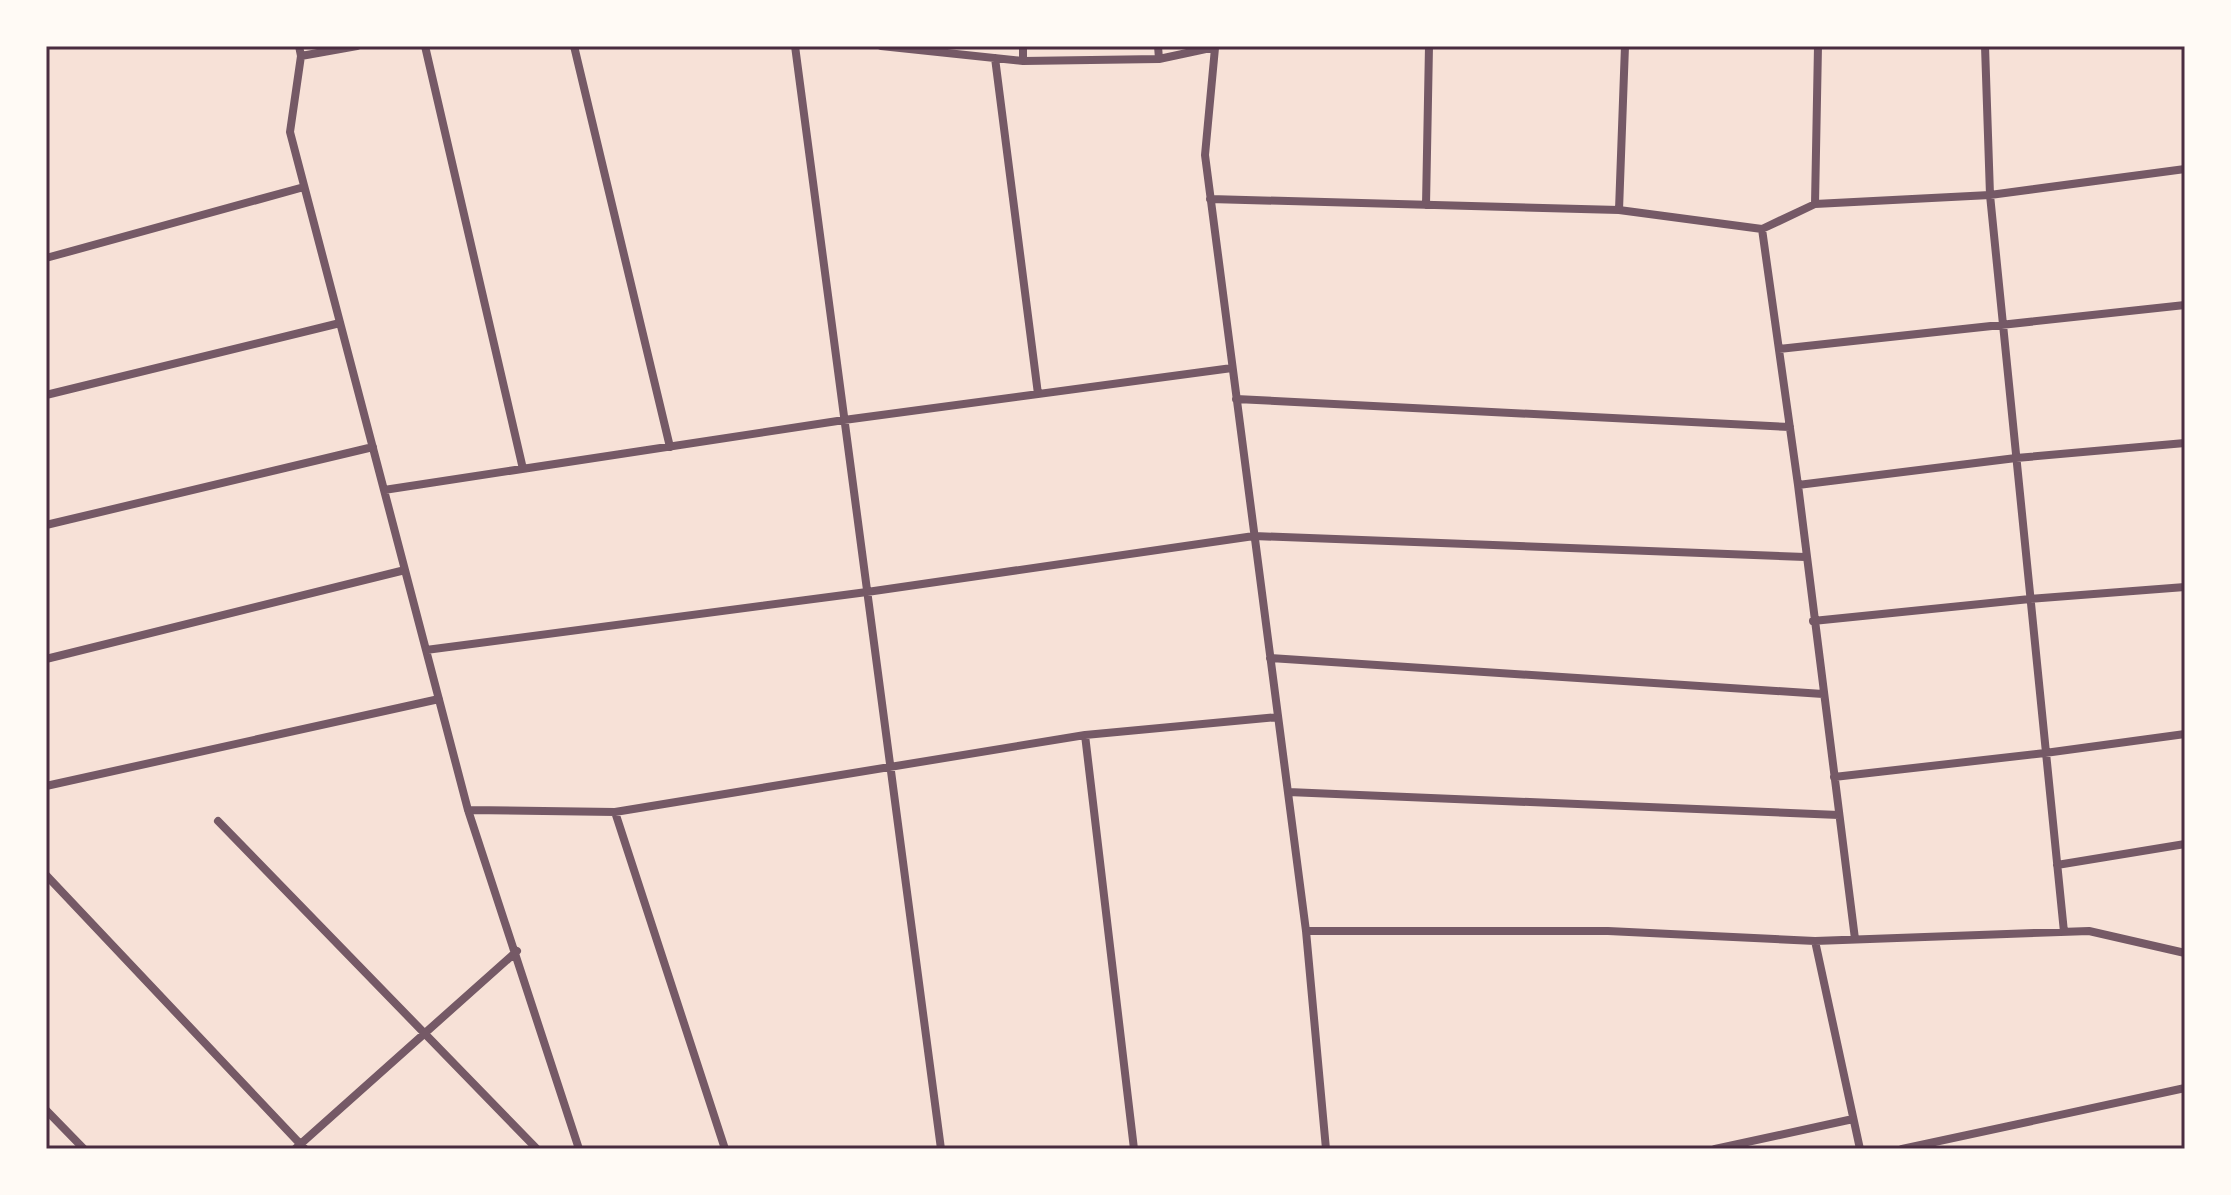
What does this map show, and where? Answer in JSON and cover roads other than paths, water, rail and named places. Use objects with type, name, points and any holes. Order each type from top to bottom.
[{"type":"street","points":[[357,46],[300,51],[290,132],[468,810],[517,951],[579,1149]]},
{"type":"street","points":[[425,46],[523,469]]},
{"type":"street","points":[[574,46],[670,447]]},
{"type":"street","points":[[795,46],[941,1149]]},
{"type":"street","points":[[881,46],[1023,61],[1159,59],[1215,47],[1205,155],[1306,931],[1326,1149]]},
{"type":"street","points":[[1023,46],[1023,61]]},
{"type":"street","points":[[1158,46],[1159,59]]},
{"type":"street","points":[[1426,205],[1429,46]]},
{"type":"street","points":[[1619,210],[1625,46]]},
{"type":"street","points":[[1815,204],[1818,46]]},
{"type":"street","points":[[1985,46],[1990,195],[2064,932]]},
{"type":"street","points":[[995,58],[1038,394]]},
{"type":"street","points":[[1210,199],[1619,210],[1762,229],[1815,204],[1990,195],[2185,169]]},
{"type":"street","points":[[46,258],[304,187]]},
{"type":"street","points":[[1762,229],[1798,485],[1855,939]]},
{"type":"street","points":[[1779,349],[2185,305]]},
{"type":"street","points":[[46,395],[340,323]]},
{"type":"street","points":[[384,490],[844,420],[1232,368]]},
{"type":"street","points":[[1236,399],[1790,427]]},
{"type":"street","points":[[1798,485],[2016,458],[2185,443]]},
{"type":"street","points":[[46,525],[373,447]]},
{"type":"street","points":[[426,650],[867,592],[1254,536],[1805,557]]},
{"type":"street","points":[[46,659],[405,570]]},
{"type":"street","points":[[1813,621],[2185,587]]},
{"type":"street","points":[[1270,658],[1823,694]]},
{"type":"street","points":[[46,786],[439,699]]},
{"type":"street","points":[[468,810],[615,812],[1085,735],[1278,717]]},
{"type":"street","points":[[1834,777],[2185,734]]},
{"type":"street","points":[[1085,735],[1134,1149]]},
{"type":"street","points":[[1288,792],[1839,815]]},
{"type":"street","points":[[615,812],[725,1149]]},
{"type":"street","points":[[218,821],[537,1149]]},
{"type":"street","points":[[2057,865],[2185,844]]},
{"type":"street","points":[[46,875],[300,1147],[517,951]]},
{"type":"street","points":[[1306,931],[1608,931],[1815,941],[2089,931],[2185,953]]},
{"type":"street","points":[[1815,941],[1860,1149]]},
{"type":"street","points":[[1902,1149],[2185,1088]]},
{"type":"street","points":[[46,1110],[84,1149]]},
{"type":"street","points":[[1715,1149],[1853,1119]]}]
